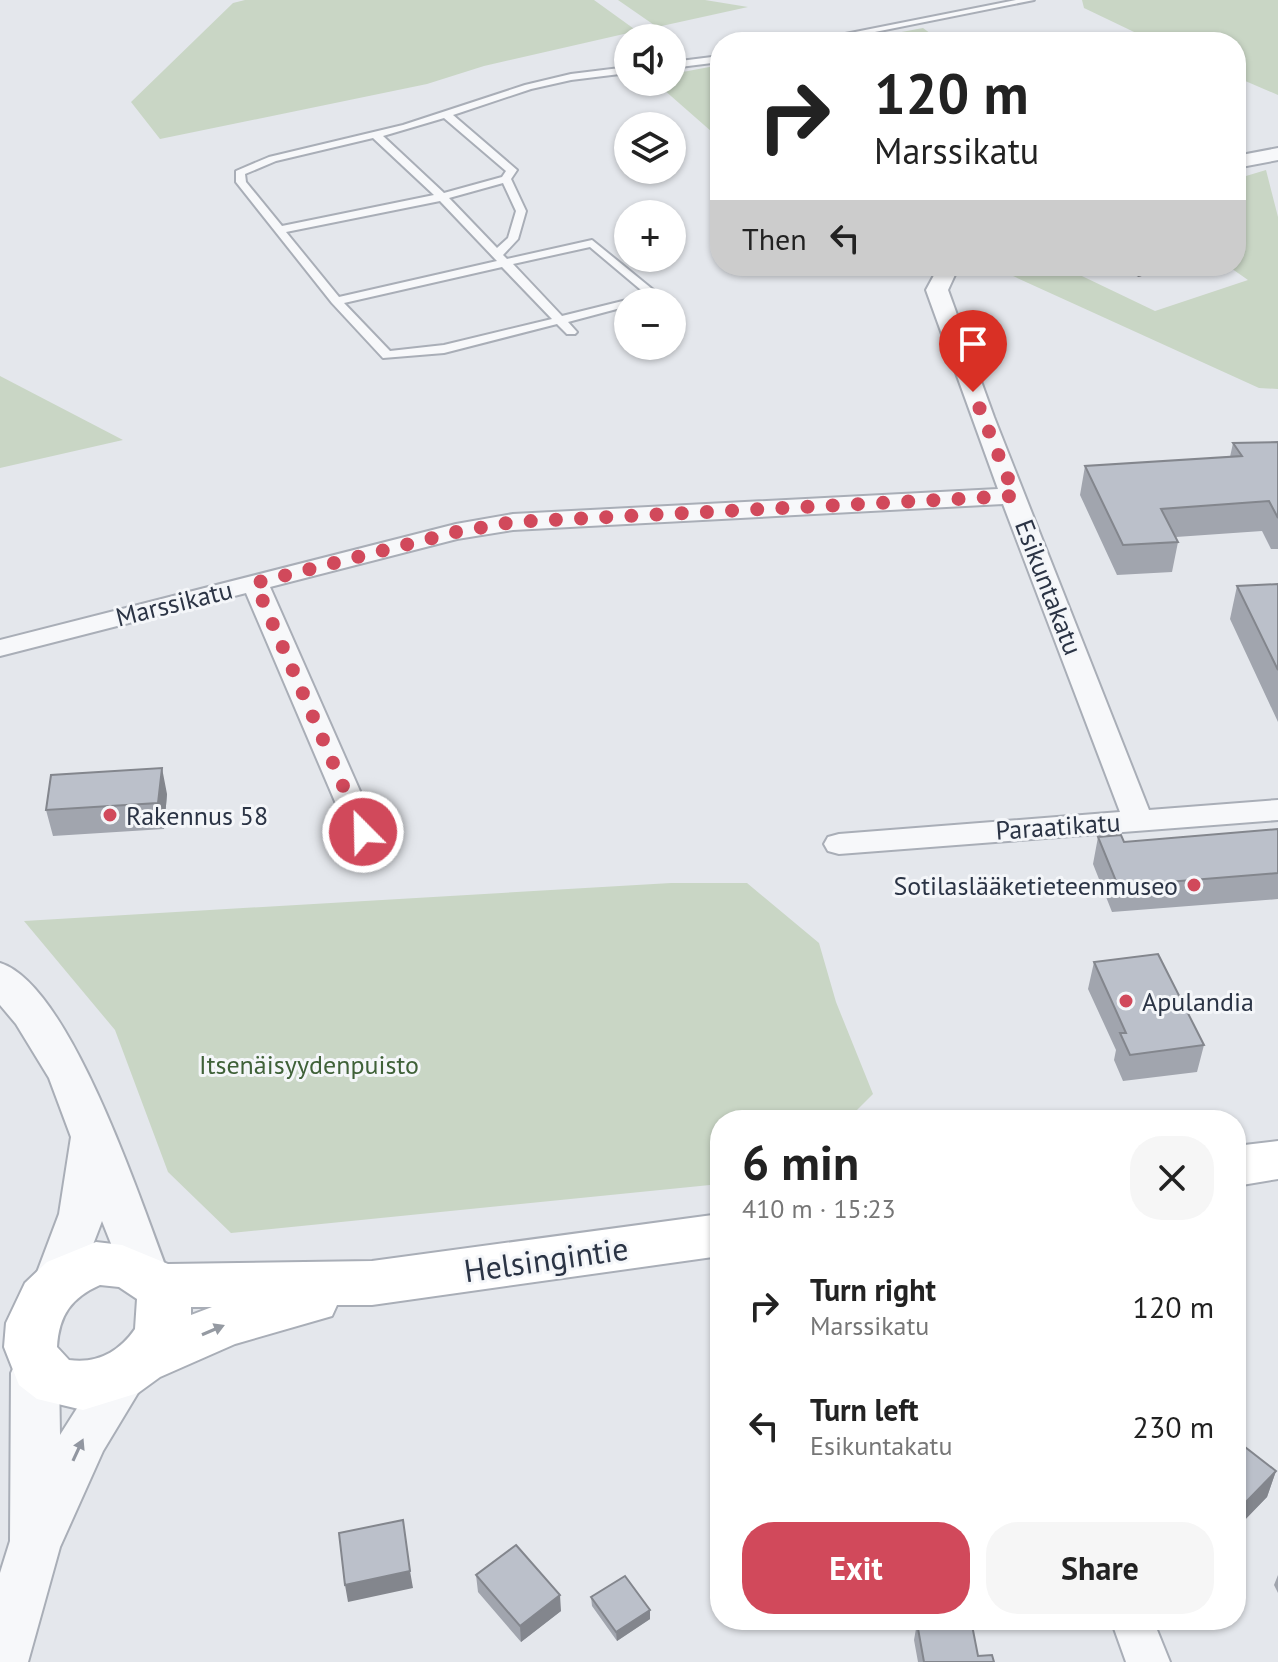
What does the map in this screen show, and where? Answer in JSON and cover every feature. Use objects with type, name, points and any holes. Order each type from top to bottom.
[{"type":"main road","points":[[1246,1165],[1278,1160]]},
{"type":"main road","name":"Helsingintie","points":[[134,1367],[224,1325],[372,1283],[710,1236]]},
{"type":"main road","points":[[115,1263],[152,1280],[164,1299],[162,1331],[134,1367],[87,1386],[67,1386],[19,1365],[17,1331],[30,1295],[77,1267],[115,1263]]},
{"type":"main road","name":"Helsingintie","points":[[152,1280],[372,1283]]},
{"type":"street","points":[[1246,160],[1278,154]]},
{"type":"street","name":"Esikuntakatu","points":[[944,276],[937,290],[1138,820]]},
{"type":"street","name":"Marssikatu","points":[[0,648],[456,532],[513,522],[1015,496]]},
{"type":"street","points":[[255,583],[363,832]]},
{"type":"street","name":"Paraatikatu","points":[[839,844],[1263,807]]},
{"type":"street","points":[[0,978],[31,1013],[69,1075],[152,1280]]},
{"type":"street","points":[[30,1295],[82,1214],[92,1134]]},
{"type":"street","points":[[19,1365],[34,1547]]},
{"type":"street","points":[[1,1662],[34,1547],[84,1437],[134,1367]]},
{"type":"street","points":[[1136,1630],[1148,1662]]},
{"type":"lane","points":[[862,32],[1030,0]]},
{"type":"lane","points":[[686,63],[710,60]]},
{"type":"lane","points":[[614,72],[571,77],[447,115],[273,159],[240,173],[241,182],[336,301],[387,355],[444,349],[614,307]]},
{"type":"lane","points":[[279,230],[442,197],[506,179],[512,170],[447,115]]},
{"type":"lane","points":[[375,134],[442,197],[571,332]]},
{"type":"lane","points":[[498,254],[513,239],[521,211],[506,179]]},
{"type":"lane","points":[[336,301],[592,243],[645,288]]},
{"type":"green space","points":[[245,0],[594,0],[627,24],[614,24],[614,36],[484,66],[427,84],[160,139],[131,102],[233,3]]},
{"type":"green space","points":[[618,0],[705,0],[748,7],[671,24],[653,24]]},
{"type":"green space","points":[[1082,0],[1278,0],[1278,95],[1246,81],[1246,32],[1134,32],[1084,8]]},
{"type":"green space","points":[[923,28],[928,32],[902,32]]},
{"type":"green space","points":[[710,67],[710,130],[671,96],[686,96],[686,71]]},
{"type":"green space","points":[[1266,170],[1278,217],[1278,389],[1259,388],[1013,276],[1082,276],[1155,311],[1248,280],[1242,276],[1246,276],[1246,176]]},
{"type":"green space","points":[[0,376],[123,440],[0,468]]},
{"type":"green space","name":"Itsenäisyydenpuisto","points":[[671,883],[747,883],[819,943],[836,1002],[873,1094],[857,1110],[710,1110],[710,1185],[231,1233],[168,1172],[115,1030],[24,921]]},
{"type":"building","points":[[1278,442],[1278,518],[1269,501],[1161,509],[1178,542],[1123,545],[1085,466],[1242,456],[1233,443]]},
{"type":"building","points":[[1278,584],[1278,670],[1237,586]]},
{"type":"building","points":[[162,768],[158,803],[46,810],[51,775]]},
{"type":"building","points":[[1278,829],[1278,873],[1118,886],[1098,837],[1121,835],[1124,842]]},
{"type":"building","points":[[1158,954],[1204,1045],[1130,1055],[1120,1033],[1126,1033],[1094,962]]},
{"type":"building","points":[[1246,1448],[1276,1471],[1246,1502]]},
{"type":"building","points":[[403,1520],[410,1571],[345,1585],[339,1533]]},
{"type":"building","points":[[516,1545],[560,1595],[520,1626],[476,1575]]},
{"type":"building","points":[[625,1576],[650,1610],[616,1632],[591,1597]]},
{"type":"building","points":[[918,1630],[973,1630],[978,1656],[992,1655],[994,1662],[924,1662]]},
{"type":"place","name":"Rakennus 58","points":[[110,815]]},
{"type":"place","name":"Sotilaslääketieteenmuseo","points":[[1194,885]]},
{"type":"place","name":"Apulandia","points":[[1126,1001]]},
{"type":"route","points":[[363,832],[265,600],[255,583],[456,532],[513,522],[1015,496],[973,392]]}]
